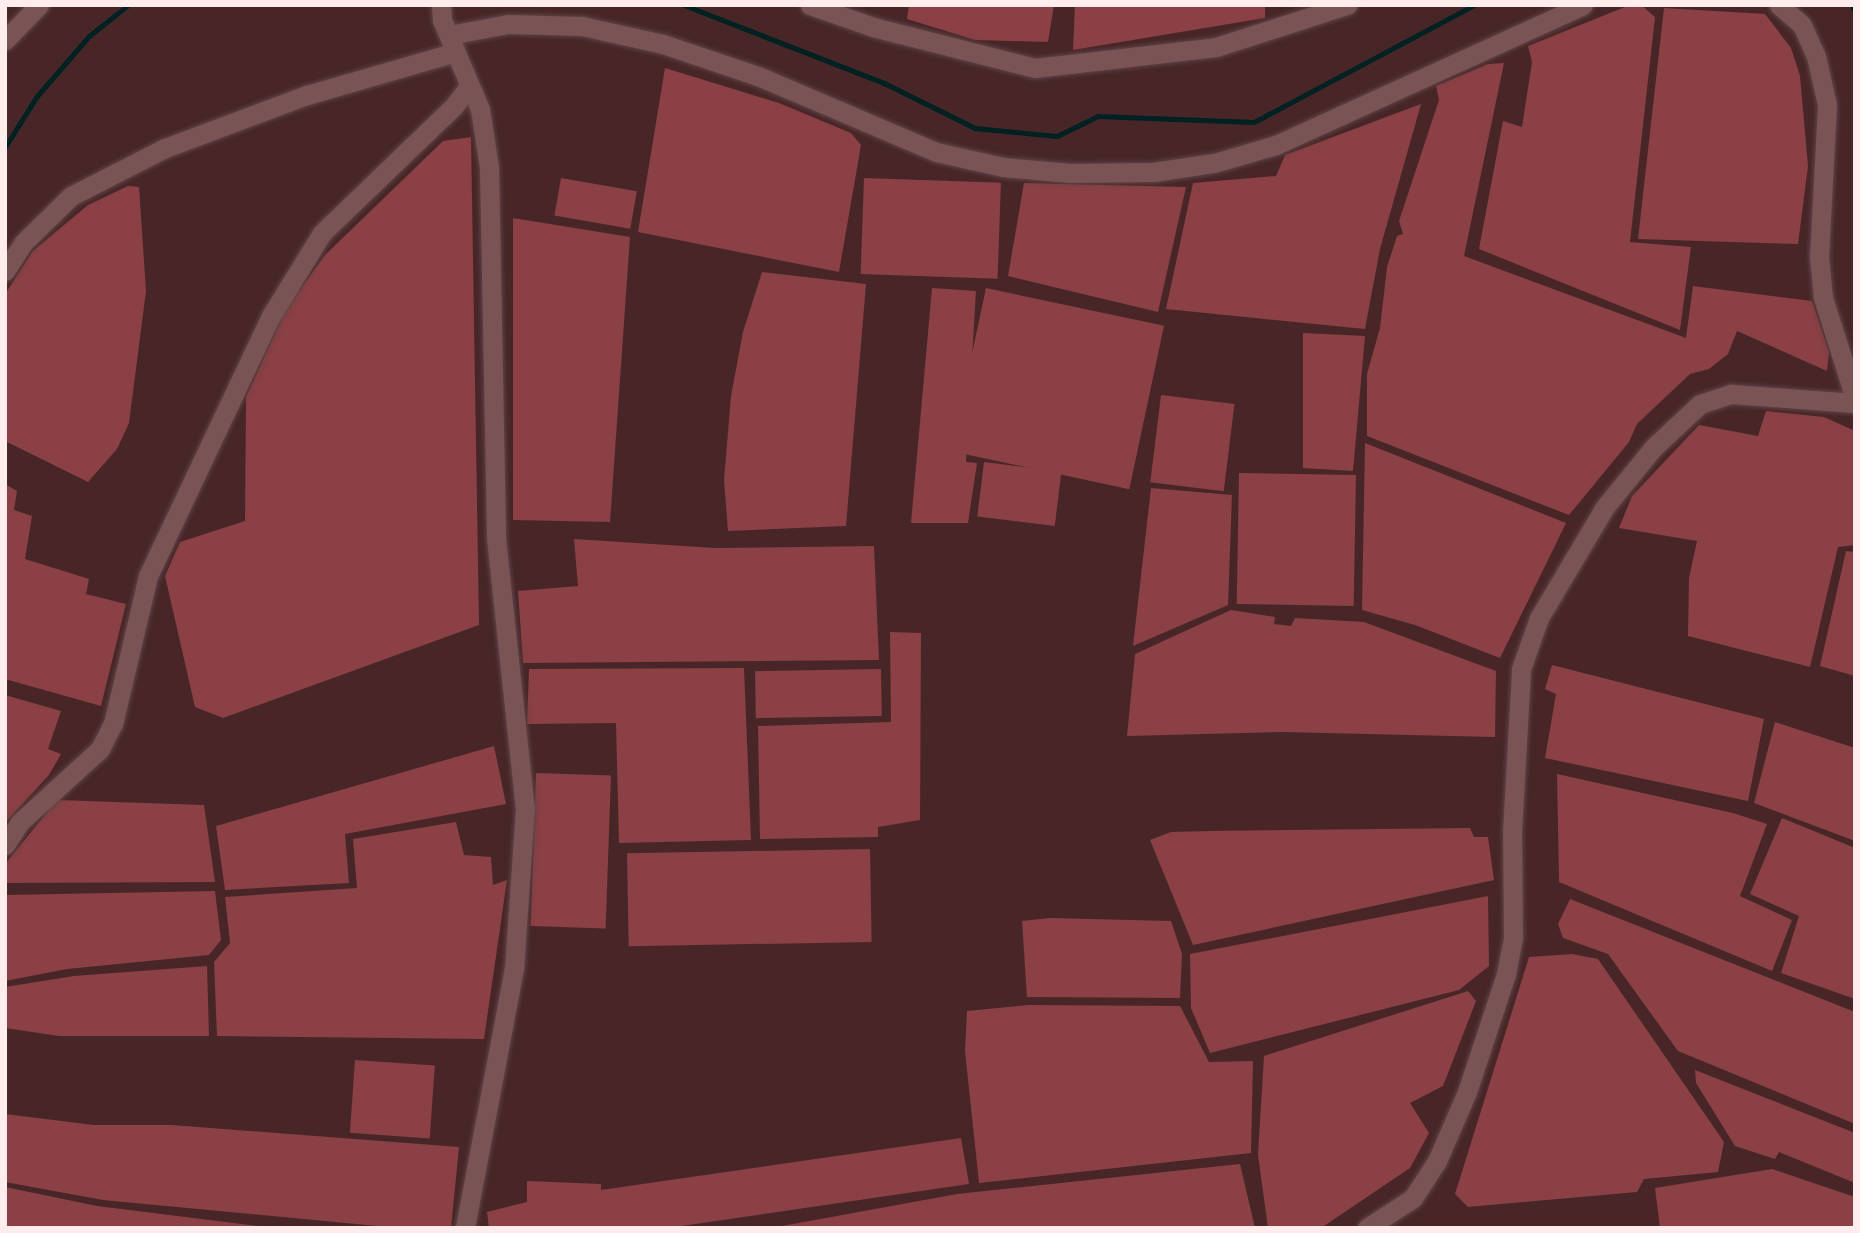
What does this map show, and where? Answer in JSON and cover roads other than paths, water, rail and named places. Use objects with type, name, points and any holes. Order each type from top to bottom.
[{"type":"street","points":[[5,40],[39,5]]},
{"type":"street","points":[[810,5],[873,27],[1035,68],[1216,47],[1347,5]]},
{"type":"street","points":[[5,271],[23,243],[71,195],[165,148],[307,95],[447,28],[508,24],[582,26],[663,44],[758,76],[936,152],[1003,167],[1057,172],[1153,172],[1214,163],[1276,145],[1583,5]]},
{"type":"street","points":[[1367,1228],[1413,1198],[1437,1161],[1467,1092],[1506,974],[1513,937],[1512,832],[1521,669],[1539,618],[1605,507],[1654,447],[1700,404],[1731,394],[1855,400],[1823,298],[1819,256],[1827,105],[1816,56],[1801,25],[1779,5]]},
{"type":"street","points":[[447,28],[480,108],[489,167],[496,538],[525,808],[514,968],[465,1228]]},
{"type":"street","points":[[5,845],[20,822],[100,749],[113,724],[148,576],[271,316],[322,233],[454,106],[470,85]]},
{"type":"waterway","points":[[5,147],[37,96],[89,36],[128,5]]},
{"type":"waterway","points":[[684,5],[884,83],[975,128],[1057,136],[1098,116],[1254,122],[1474,5]]},
{"type":"waterway","points":[[1852,5],[1855,12]]}]
